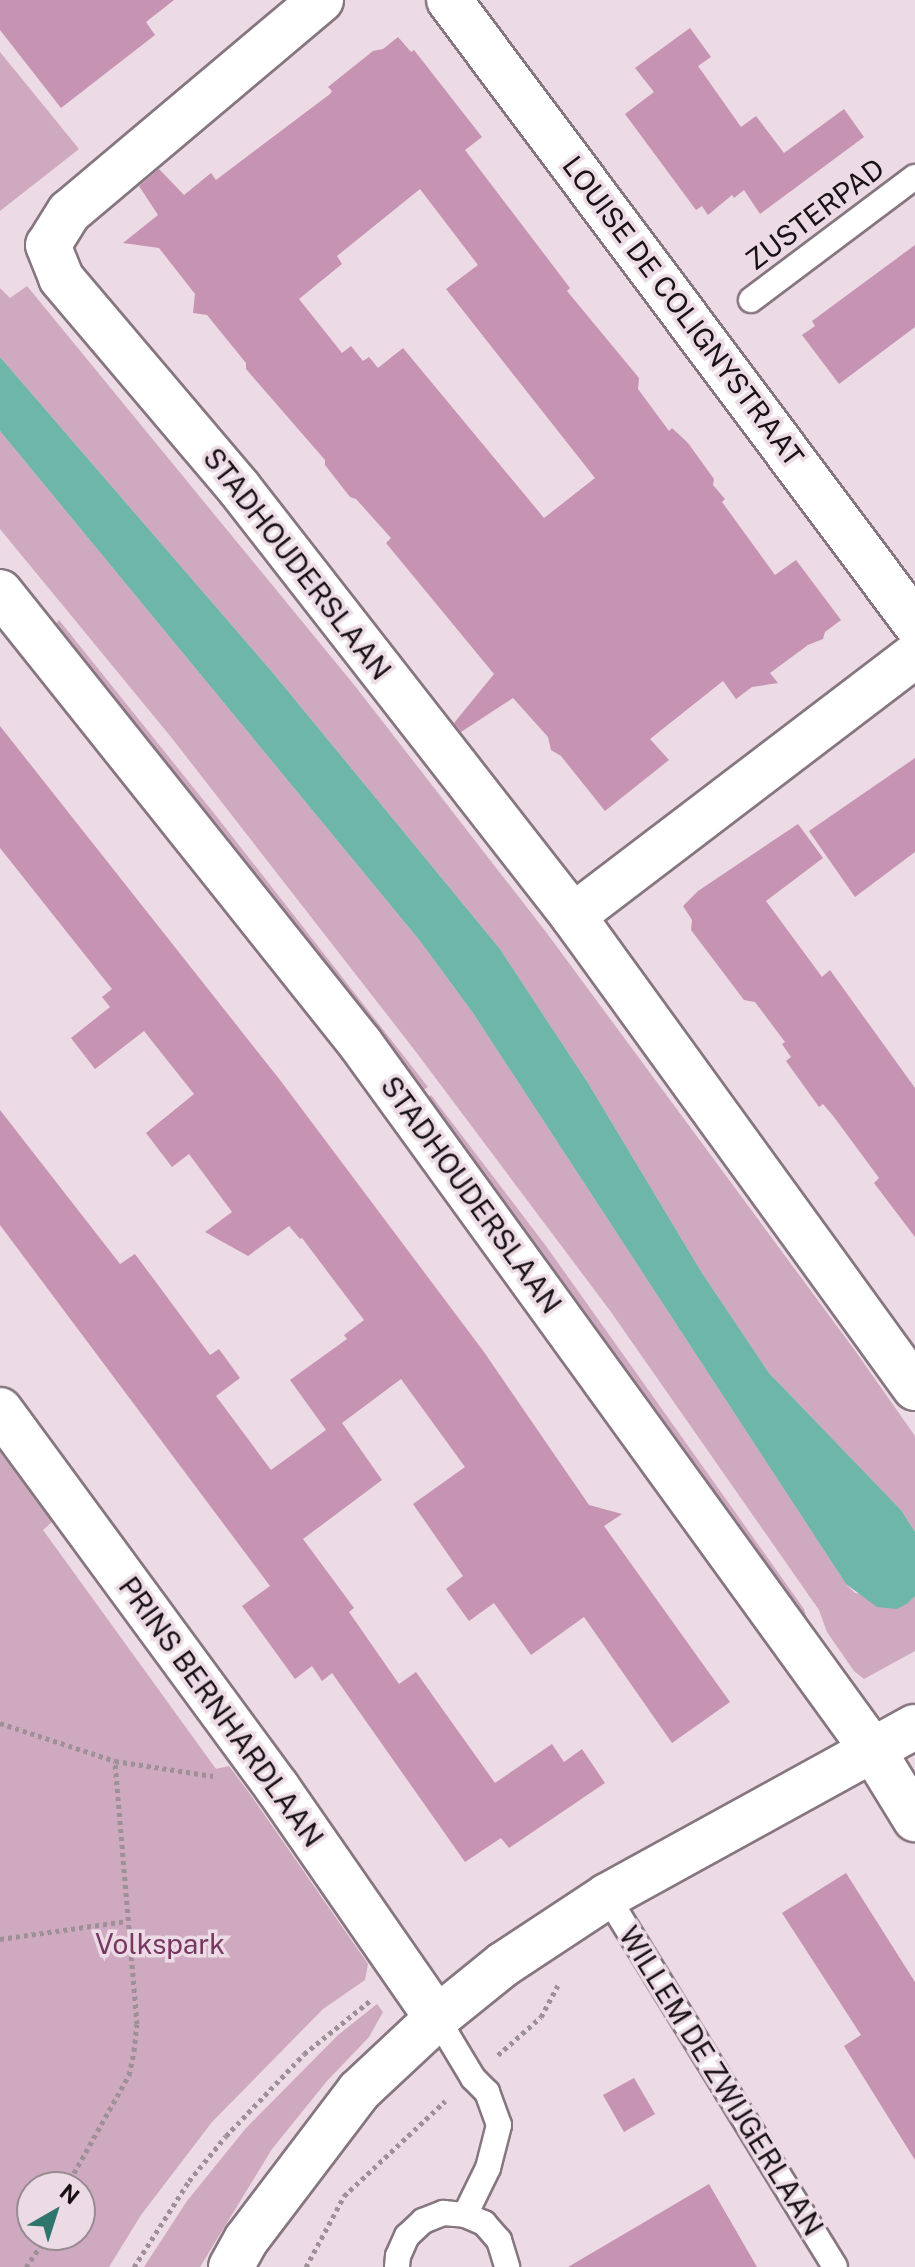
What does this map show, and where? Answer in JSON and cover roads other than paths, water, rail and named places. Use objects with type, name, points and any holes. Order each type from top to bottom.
[{"type":"street","name":"STADHOUDERSLAAN","points":[[321,0],[69,212],[48,245],[61,278],[239,488],[573,916],[915,1388]]},
{"type":"street","name":"LOUISE DE COLIGNYSTRAAT","points":[[449,0],[915,623]]},
{"type":"street","name":"STADHOUDERSLAAN","points":[[0,592],[360,1043],[874,1752],[915,1819]]},
{"type":"street","points":[[573,916],[915,655]]},
{"type":"street","name":"PRINS BERNHARDLAAN","points":[[0,1410],[277,1787],[437,2018]]},
{"type":"street","name":"WILLEM DE ZWIJGERLAAN","points":[[231,2267],[246,2240],[359,2091],[437,2018],[504,1964],[607,1896],[915,1727]]},
{"type":"lane","name":"ZUSTERPAD","points":[[751,300],[915,177]]},
{"type":"lane","name":"WILLEM DE ZWIJGERLAAN","points":[[607,1896],[835,2267]]},
{"type":"lane","points":[[437,2018],[473,2078],[487,2092],[499,2125],[488,2168],[465,2215]]},
{"type":"lane","points":[[397,2267],[398,2256],[407,2236],[423,2221],[443,2213],[465,2215],[484,2223],[499,2240],[507,2267]]},
{"type":"park label","name":"Volkspark","points":[[160,1944]]}]
